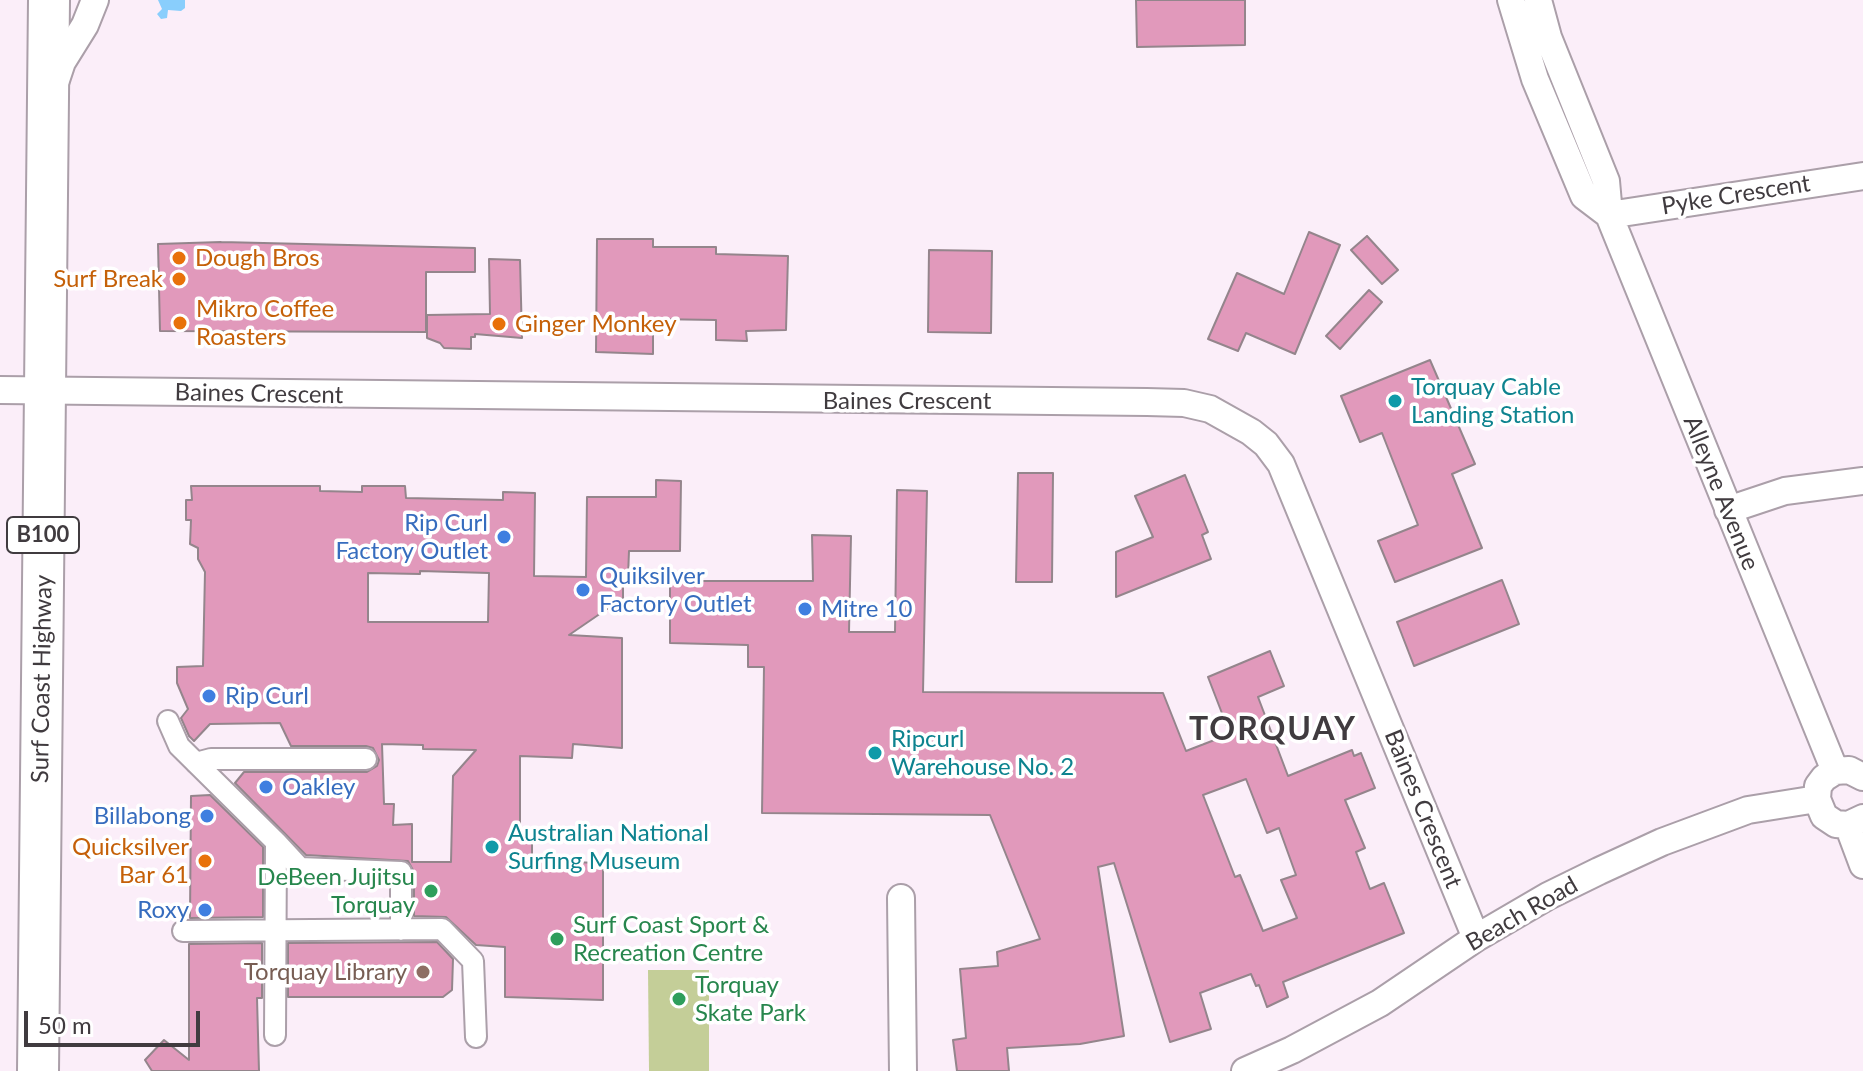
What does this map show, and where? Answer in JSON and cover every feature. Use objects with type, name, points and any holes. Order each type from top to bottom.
[{"type":"main road","name":"Surf Coast Highway","points":[[38,1071],[49,0]]},
{"type":"street","points":[[48,105],[62,62],[85,25],[95,0]]},
{"type":"street","name":"Alleyne Avenue","points":[[1511,0],[1535,79],[1584,196],[1609,215]]},
{"type":"street","name":"Alleyne Avenue","points":[[1538,0],[1548,37],[1606,181],[1609,215],[1835,771]]},
{"type":"street","name":"Pyke Crescent","points":[[1609,215],[1863,176]]},
{"type":"street","name":"Baines Crescent","points":[[0,390],[790,401],[1147,402],[1184,403],[1210,409],[1251,432],[1266,444],[1281,464],[1476,938]]},
{"type":"street","points":[[1728,510],[1785,491],[1863,481]]},
{"type":"street","points":[[168,721],[179,746],[300,868],[401,872],[401,930]]},
{"type":"street","points":[[196,763],[211,759],[366,759]]},
{"type":"street","points":[[1863,777],[1849,770],[1835,771],[1818,786],[1817,799],[1824,816],[1836,824],[1856,822],[1863,865]]},
{"type":"street","name":"Beach Road","points":[[1245,1071],[1380,1003],[1476,938],[1548,896],[1662,842],[1748,810],[1817,799]]},
{"type":"street","points":[[275,1035],[276,842]]},
{"type":"street","points":[[901,898],[903,1071]]},
{"type":"street","points":[[183,931],[442,929],[473,961],[476,1037]]},
{"type":"green space","name":"Torquay Skate Park","points":[[648,970],[709,970],[709,1071],[649,1071]]},
{"type":"water","points":[[158,0],[185,0],[185,8],[181,11],[168,10],[167,18],[161,19],[157,14],[162,9]]},
{"type":"building","points":[[1136,0],[1245,0],[1245,45],[1137,47]]},
{"type":"building","points":[[1309,232],[1340,245],[1295,354],[1246,333],[1238,351],[1208,339],[1237,273],[1284,294]]},
{"type":"building","points":[[1367,236],[1398,270],[1382,284],[1351,250]]},
{"type":"building","points":[[597,239],[653,239],[653,247],[716,247],[716,254],[788,256],[786,330],[746,331],[747,341],[716,340],[716,320],[653,319],[653,354],[596,352]]},
{"type":"building","points":[[221,242],[475,248],[475,272],[426,272],[426,332],[160,331],[158,244]]},
{"type":"building","points":[[929,250],[992,251],[991,333],[928,332]]},
{"type":"building","points":[[489,259],[520,260],[522,338],[475,334],[471,337],[471,349],[444,348],[427,338],[427,315],[490,314]]},
{"type":"building","points":[[1369,290],[1382,302],[1340,349],[1326,336]]},
{"type":"building","points":[[1430,360],[1475,464],[1452,474],[1482,548],[1395,582],[1378,541],[1418,525],[1382,433],[1360,442],[1341,396]]},
{"type":"building","points":[[1018,473],[1053,473],[1052,582],[1016,582]]},
{"type":"building","points":[[1185,475],[1208,532],[1202,535],[1211,559],[1116,597],[1116,552],[1153,537],[1135,496]]},
{"type":"building","points":[[656,480],[681,481],[680,551],[629,551],[628,577],[623,577],[623,598],[569,635],[622,638],[622,748],[573,744],[572,758],[520,756],[520,835],[532,835],[532,861],[603,863],[603,1000],[505,997],[505,947],[476,945],[446,917],[414,916],[414,872],[408,861],[306,855],[235,783],[244,772],[367,772],[377,766],[379,760],[373,748],[291,746],[280,723],[210,724],[194,741],[189,736],[181,718],[188,709],[177,683],[177,667],[203,666],[205,572],[198,559],[198,548],[190,544],[191,520],[186,520],[186,500],[192,500],[191,486],[320,486],[320,491],[362,492],[362,486],[405,486],[406,498],[503,500],[503,492],[535,493],[534,576],[586,577],[587,497],[656,497]],"holes":[[[420,571],[489,573],[488,622],[368,622],[368,573],[420,574]],[[382,744],[476,750],[453,776],[451,862],[412,862],[412,824],[393,825],[394,804],[384,804]]]},
{"type":"building","points":[[897,490],[927,491],[923,692],[1163,693],[1186,751],[1230,734],[1208,677],[1270,651],[1284,686],[1258,697],[1288,776],[1352,750],[1354,756],[1361,753],[1375,788],[1345,800],[1365,848],[1356,852],[1370,889],[1384,883],[1404,933],[1283,982],[1288,997],[1267,1007],[1251,974],[1200,993],[1211,1029],[1170,1042],[1114,863],[1098,867],[1124,1036],[1080,1044],[1007,1048],[1009,1071],[957,1071],[953,1040],[966,1038],[960,969],[998,966],[997,952],[1040,939],[990,815],[762,813],[764,667],[748,667],[748,645],[670,643],[670,581],[813,581],[812,535],[851,536],[849,632],[895,632]],"holes":[[[1246,779],[1267,833],[1279,828],[1296,875],[1281,880],[1297,918],[1263,931],[1240,875],[1235,877],[1203,795]]]},
{"type":"building","points":[[1502,580],[1519,624],[1414,666],[1397,622]]},
{"type":"building","points":[[210,795],[263,847],[263,917],[190,918],[191,796]]},
{"type":"building","points":[[437,942],[453,959],[452,990],[443,997],[288,997],[288,943]]},
{"type":"building","points":[[262,943],[262,998],[257,998],[259,1071],[152,1071],[145,1060],[164,1040],[189,1060],[189,944]]},
{"type":"place","name":"Dough Bros","points":[[179,258]]},
{"type":"place","name":"Surf Break","points":[[179,279]]},
{"type":"place","name":"Mikro Coffee Roasters","points":[[180,323]]},
{"type":"place","name":"Ginger Monkey","points":[[499,324]]},
{"type":"place","name":"Torquay Cable Landing Station","points":[[1395,401]]},
{"type":"place","name":"Rip Curl Factory Outlet","points":[[504,537]]},
{"type":"place","name":"Quiksilver Factory Outlet","points":[[583,590]]},
{"type":"place","name":"Mitre 10","points":[[805,609]]},
{"type":"place","name":"Rip Curl","points":[[209,696]]},
{"type":"place","name":"Ripcurl Warehouse No. 2","points":[[875,753]]},
{"type":"place","name":"Oakley","points":[[266,787]]},
{"type":"place","name":"Billabong","points":[[207,816]]},
{"type":"place","name":"Australian National Surfing Museum","points":[[492,847]]},
{"type":"place","name":"Quicksilver Bar 61","points":[[205,861]]},
{"type":"place","name":"DeBeen Jujitsu Torquay","points":[[431,891]]},
{"type":"place","name":"Roxy","points":[[205,910]]},
{"type":"place","name":"Surf Coast Sport & Recreation Centre","points":[[557,939]]},
{"type":"place","name":"Torquay Library","points":[[423,972]]},
{"type":"place","name":"Torquay Skate Park","points":[[679,999]]},
{"type":"district","name":"TORQUAY","points":[[1273,730]]}]
